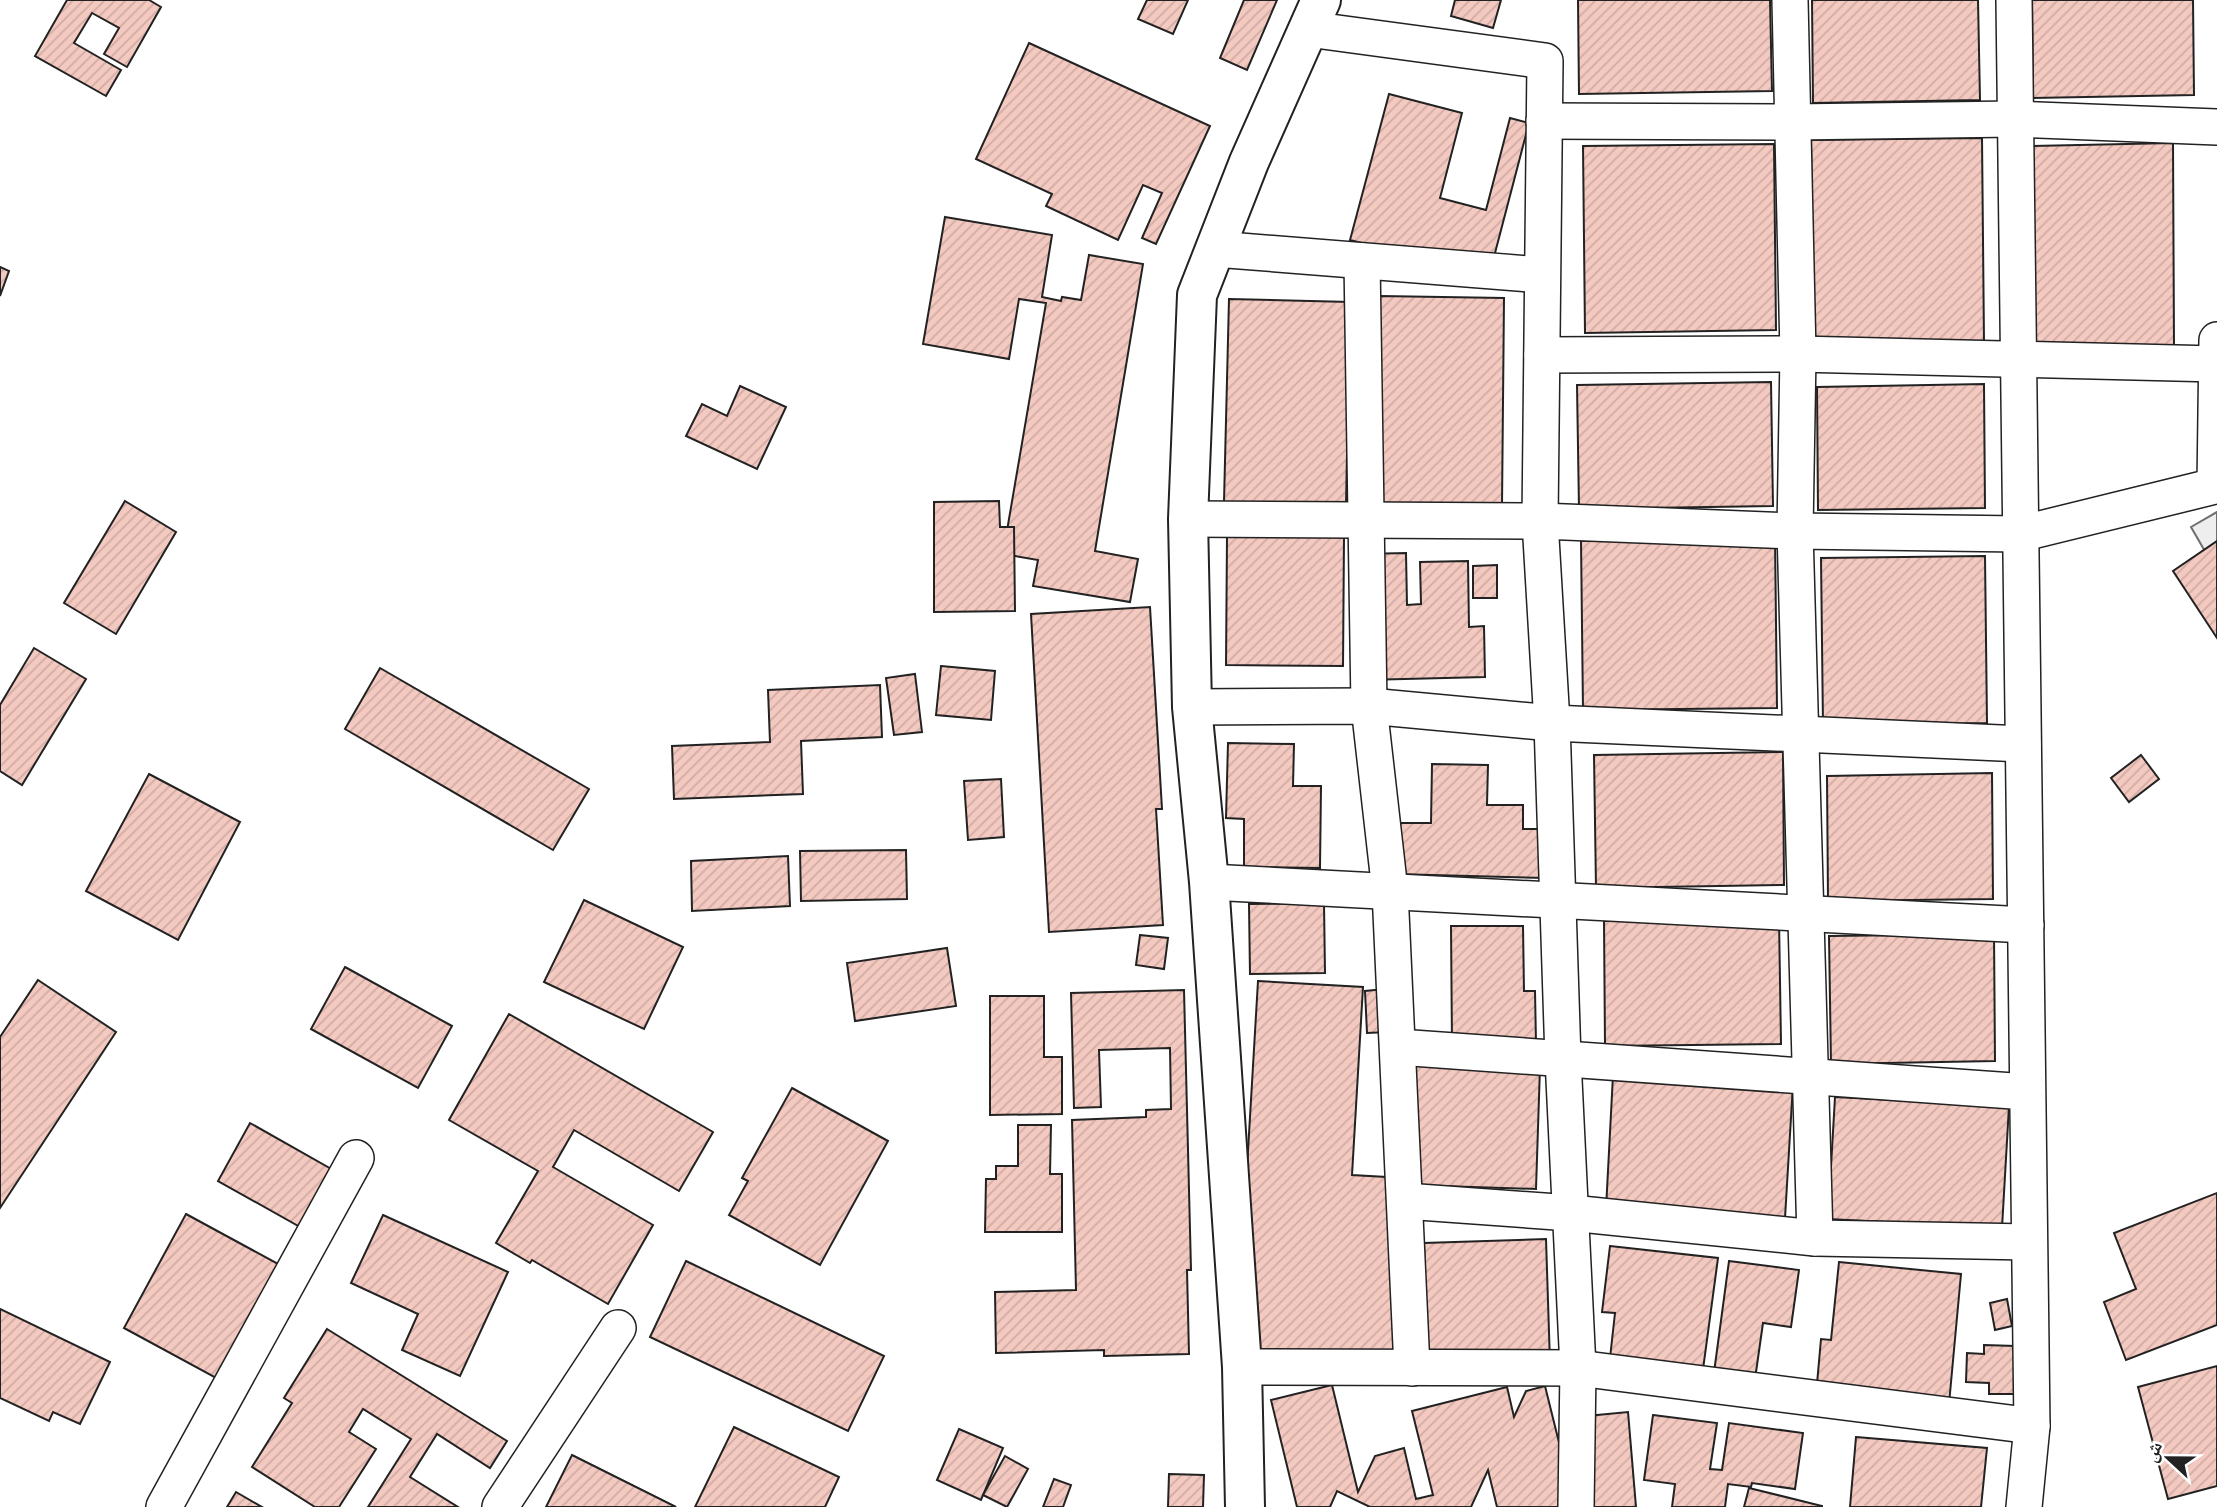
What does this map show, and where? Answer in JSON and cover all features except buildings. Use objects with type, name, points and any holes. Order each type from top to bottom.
[{"type":"street","points":[[1790,0],[1798,354],[1795,531],[1815,1238]]},
{"type":"street","points":[[2014,0],[2032,1426],[2024,1507]]},
{"type":"street","points":[[1245,1507],[1242,1367],[1209,882],[1192,707],[1188,519],[1197,295],[1249,162],[1314,15],[1545,61],[1540,521],[1552,723],[1563,1059],[1578,1368],[1576,1507]]},
{"type":"street","points":[[1544,121],[2015,119],[2217,127]]},
{"type":"street","points":[[1215,249],[1542,275]]},
{"type":"street","points":[[1362,261],[1369,706],[1390,891],[1412,1368]]},
{"type":"street","points":[[1188,519],[1540,521],[1795,531],[2020,534],[2215,486],[2217,340]]},
{"type":"street","points":[[1542,355],[1798,354],[2217,364]]},
{"type":"street","points":[[1192,707],[1369,706],[1552,723],[2023,744]]},
{"type":"street","points":[[1209,882],[2025,925]]},
{"type":"street","points":[[1398,1047],[2027,1092]]},
{"type":"street","points":[[164,1507],[356,1158]]},
{"type":"street","points":[[1405,1201],[1571,1213],[1815,1238],[2029,1242]]},
{"type":"street","points":[[500,1507],[618,1328]]},
{"type":"street","points":[[1242,1367],[1578,1368],[2032,1426]]},
{"type":"shaded area","points":[[2217,512],[2217,572],[2191,527]]}]
